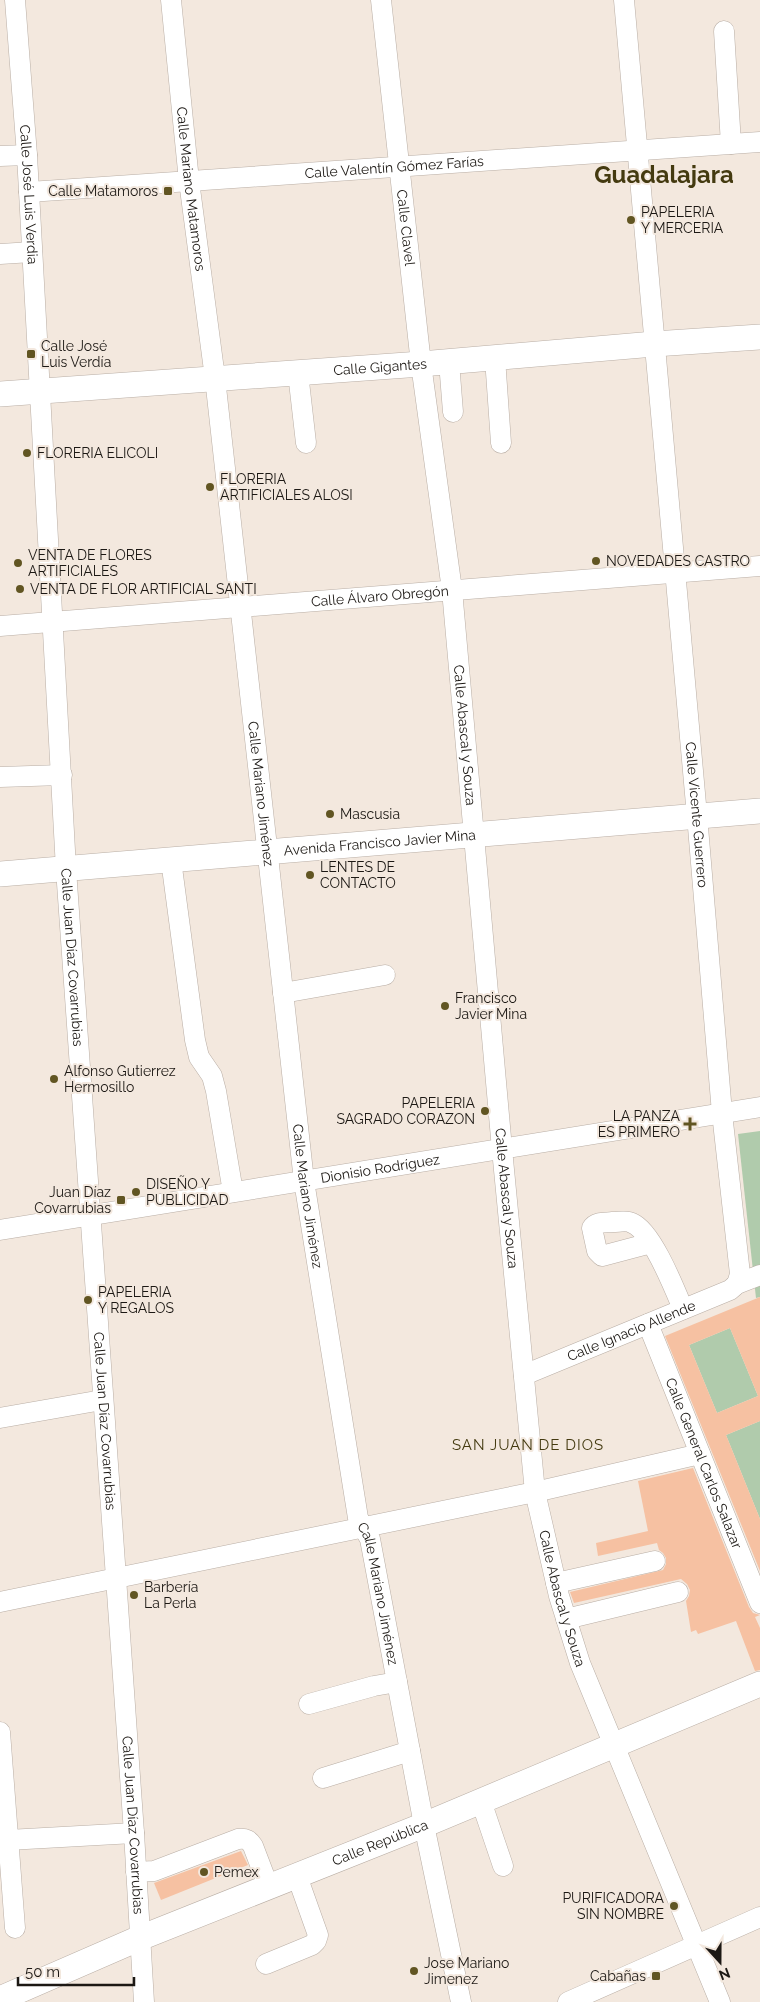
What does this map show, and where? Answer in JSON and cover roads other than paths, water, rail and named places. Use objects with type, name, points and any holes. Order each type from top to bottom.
[{"type":"main road","name":"Calle Gigantes","points":[[0,394],[448,362],[760,337]]},
{"type":"main road","name":"Avenida Francisco Javier Mina","points":[[0,874],[760,811]]},
{"type":"main road","name":"Calle República","points":[[0,1999],[140,1938],[424,1826],[760,1684]]},
{"type":"street","name":"Calle José Luis Verdia","points":[[15,0],[27,155],[40,390]]},
{"type":"street","name":"Calle Mariano Matamoros","points":[[171,0],[190,181],[215,378]]},
{"type":"street","name":"Calle Clavel","points":[[381,0],[421,364]]},
{"type":"street","name":"Calle Vicente Guerrero","points":[[624,0],[722,1113],[740,1274],[737,1284]]},
{"type":"street","points":[[724,31],[731,144]]},
{"type":"street","name":"Calle Valentín Gómez Farías","points":[[29,192],[637,152],[760,142]]},
{"type":"street","points":[[0,156],[27,155]]},
{"type":"street","points":[[0,254],[32,252]]},
{"type":"street","points":[[495,358],[501,443]]},
{"type":"street","points":[[448,362],[453,412]]},
{"type":"street","name":"Calle Abascal y Souza","points":[[421,364],[452,590],[535,1492],[556,1583],[580,1663],[720,2002]]},
{"type":"street","points":[[298,373],[306,443]]},
{"type":"street","name":"Calle Mariano Jiménez","points":[[215,378],[304,1181],[358,1518],[370,1539],[424,1826],[461,2002]]},
{"type":"street","name":"Calle Juan Díaz Covarrubias","points":[[40,390],[66,869],[134,1833],[144,2002]]},
{"type":"street","name":"Calle Álvaro Obregón","points":[[0,626],[760,566]]},
{"type":"street","points":[[0,776],[62,775]]},
{"type":"street","points":[[171,860],[195,1040],[199,1057],[212,1076],[216,1091],[232,1192]]},
{"type":"street","points":[[284,992],[385,975]]},
{"type":"street","name":"Dionisio Rodríguez","points":[[0,1230],[760,1107]]},
{"type":"street","points":[[651,1243],[668,1274],[683,1310]]},
{"type":"street","name":"Calle Ignacio Allende","points":[[524,1375],[683,1310],[760,1275]]},
{"type":"street","name":"Calle General Carlos Salazar","points":[[648,1324],[760,1603]]},
{"type":"street","points":[[0,1418],[102,1400]]},
{"type":"street","points":[[0,1602],[535,1492],[700,1454]]},
{"type":"street","points":[[556,1583],[655,1561]]},
{"type":"street","points":[[566,1619],[678,1592]]},
{"type":"street","points":[[308,1704],[374,1686],[397,1682]]},
{"type":"street","points":[[0,1732],[15,1928]]},
{"type":"street","points":[[323,1778],[410,1751]]},
{"type":"street","points":[[481,1801],[503,1866]]},
{"type":"street","points":[[8,1840],[134,1833]]},
{"type":"street","points":[[136,1872],[154,1872],[244,1838],[250,1841],[253,1846],[269,1888]]},
{"type":"street","points":[[266,1964],[312,1945],[318,1936],[297,1876]]},
{"type":"street","points":[[568,2002],[760,1917]]},
{"type":"place","name":"Calle Matamoros","points":[[168,191]]},
{"type":"place","name":"PAPELERIA Y MERCERIA","points":[[631,220]]},
{"type":"place","name":"Calle José Luis Verdía","points":[[31,354]]},
{"type":"place","name":"FLORERIA ELICOLI","points":[[27,453]]},
{"type":"place","name":"FLORERIA ARTIFICIALES ALOSI","points":[[210,487]]},
{"type":"place","name":"NOVEDADES CASTRO","points":[[596,561]]},
{"type":"place","name":"VENTA DE FLORES ARTIFICIALES","points":[[18,563]]},
{"type":"place","name":"VENTA DE FLOR ARTIFICIAL SANTI","points":[[20,589]]},
{"type":"place","name":"Mascusia","points":[[330,814]]},
{"type":"place","name":"LENTES DE CONTACTO","points":[[310,875]]},
{"type":"place","name":"Francisco Javier Mina","points":[[445,1006]]},
{"type":"place","name":"Alfonso Gutierrez Hermosillo","points":[[54,1079]]},
{"type":"place","name":"PAPELERIA SAGRADO CORAZON","points":[[485,1111]]},
{"type":"place","name":"LA PANZA ES PRIMERO","points":[[690,1124]]},
{"type":"place","name":"DISEÑO Y PUBLICIDAD","points":[[136,1192]]},
{"type":"place","name":"Juan Díaz Covarrubias","points":[[121,1200]]},
{"type":"place","name":"PAPELERIA Y REGALOS","points":[[88,1300]]},
{"type":"place","name":"Barbería La Perla","points":[[134,1595]]},
{"type":"place","name":"Pemex","points":[[204,1872]]},
{"type":"place","name":"PURIFICADORA SIN NOMBRE","points":[[674,1906]]},
{"type":"place","name":"Jose Mariano Jimenez","points":[[414,1971]]},
{"type":"place","name":"Cabañas","points":[[656,1976]]},
{"type":"district","name":"Guadalajara","points":[[664,174]]},
{"type":"district","name":"SAN JUAN DE DIOS","points":[[528,1445]]}]
